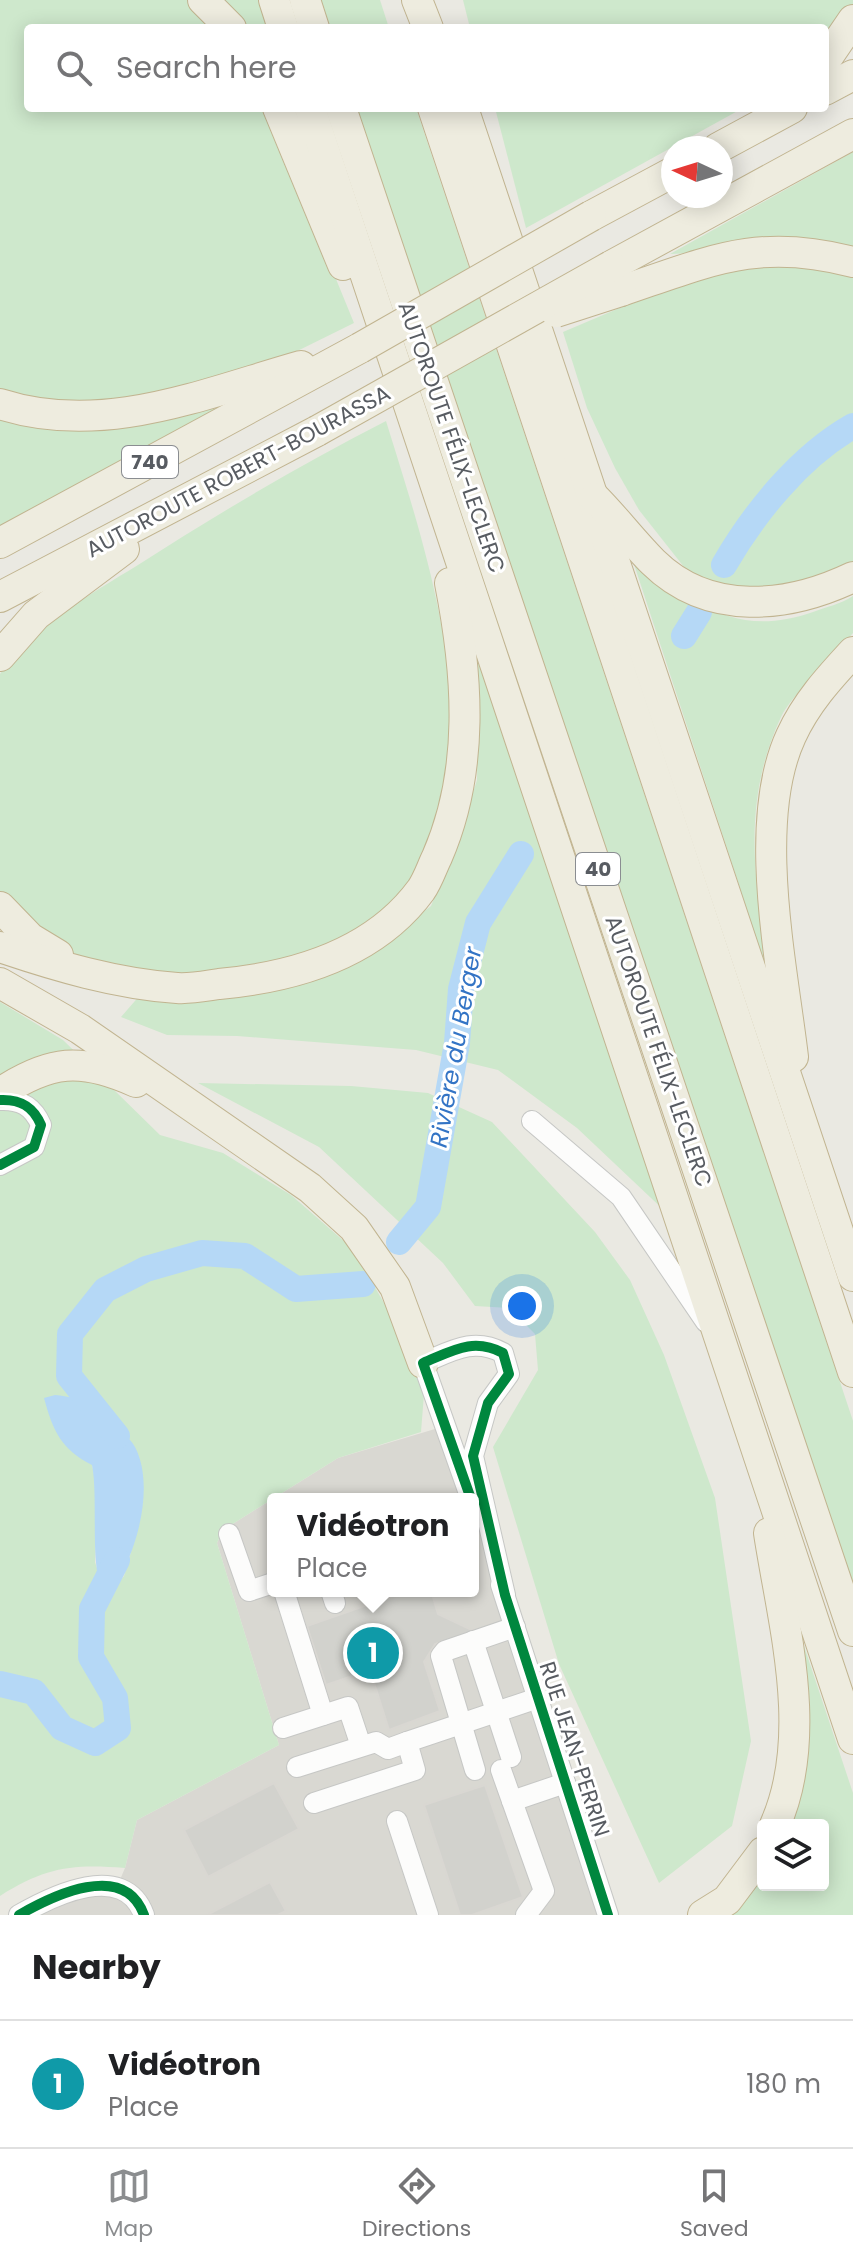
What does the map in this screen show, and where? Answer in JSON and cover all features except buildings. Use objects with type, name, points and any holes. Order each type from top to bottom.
[{"type":"highway","points":[[203,0],[227,24]]},
{"type":"highway","points":[[274,0],[282,24]]},
{"type":"highway","points":[[305,0],[313,24]]},
{"type":"highway","points":[[397,0],[405,24]]},
{"type":"highway","points":[[417,0],[426,24]]},
{"type":"highway","points":[[438,0],[443,24]]},
{"type":"highway","points":[[829,55],[853,20]]},
{"type":"highway","points":[[829,88],[853,75]]},
{"type":"highway","points":[[280,112],[349,281],[378,313]]},
{"type":"highway","points":[[311,112],[853,1739]]},
{"type":"highway","name":"AUTOROUTE FÉLIX-LECLERC","points":[[342,112],[853,1631]]},
{"type":"highway","points":[[434,112],[853,1372]]},
{"type":"highway","points":[[464,112],[588,490],[852,1273]]},
{"type":"highway","points":[[722,136],[759,112]]},
{"type":"highway","points":[[733,140],[785,112]]},
{"type":"highway","points":[[616,279],[853,134]]},
{"type":"highway","points":[[0,404],[27,413],[106,416],[203,398],[297,375],[360,348],[661,177]]},
{"type":"highway","points":[[616,279],[766,249],[813,251],[853,262]]},
{"type":"highway","name":"AUTOROUTE ROBERT-BOURASSA","points":[[0,597],[190,500],[489,333],[616,279]]},
{"type":"highway","name":"740","points":[[0,543],[297,375]]},
{"type":"highway","points":[[0,947],[83,971],[179,988],[254,981],[314,966],[347,952],[379,933],[422,889],[451,825],[467,742],[460,634],[427,459]]},
{"type":"highway","points":[[588,490],[655,564],[706,595],[747,603],[781,602],[820,593],[853,577]]},
{"type":"highway","points":[[0,656],[36,615],[190,500]]},
{"type":"highway","points":[[801,1119],[779,938],[772,797],[780,764],[803,712],[853,652]]},
{"type":"highway","points":[[0,907],[30,938],[83,971]]},
{"type":"highway","points":[[0,983],[80,1029],[310,1188],[354,1228],[395,1287],[423,1363]]},
{"type":"highway","points":[[0,1093],[43,1068],[62,1064],[109,1070],[237,1138]]},
{"type":"highway","points":[[755,1448],[791,1673],[794,1742],[778,1819]]},
{"type":"highway","points":[[703,1915],[727,1900],[757,1860]]},
{"type":"street","points":[[0,1100],[26,1104],[36,1113],[41,1125],[34,1147],[0,1165]]},
{"type":"street","points":[[532,1121],[621,1197],[723,1348]]},
{"type":"street","name":"RUE JEAN-PERRIN","points":[[468,1493],[423,1363],[458,1349],[486,1344],[503,1353],[509,1374],[488,1403],[473,1456],[505,1595]]},
{"type":"street","name":"RUE JEAN-PERRIN","points":[[479,1525],[505,1595],[608,1915]]},
{"type":"street","points":[[229,1534],[249,1591],[267,1585]]},
{"type":"street","points":[[286,1597],[323,1715]]},
{"type":"street","points":[[475,1770],[441,1656],[515,1627]]},
{"type":"street","points":[[473,1641],[496,1712],[512,1801],[544,1891],[526,1915]]},
{"type":"street","points":[[297,1767],[376,1742],[388,1749],[538,1698]]},
{"type":"street","points":[[283,1728],[348,1707],[361,1746]]},
{"type":"street","points":[[314,1803],[415,1770],[407,1742]]},
{"type":"street","points":[[512,1801],[565,1783]]},
{"type":"street","points":[[397,1821],[428,1915]]},
{"type":"street","points":[[19,1915],[72,1889],[100,1886],[131,1896],[144,1915]]},
{"type":"shaded area","points":[[445,1426],[469,1493],[282,1493],[338,1458]]},
{"type":"shaded area","points":[[267,1502],[267,1597],[479,1597],[479,1524],[608,1915],[19,1915],[116,1889],[125,1868],[137,1820],[279,1745],[217,1543],[223,1530]]},
{"type":"green space","points":[[0,0],[191,0],[213,24],[24,24],[24,112],[268,112],[354,323],[275,362],[162,397],[69,407],[0,394]]},
{"type":"green space","points":[[216,0],[258,0],[266,24],[237,24]]},
{"type":"green space","points":[[318,0],[380,0],[388,24],[327,24]]},
{"type":"green space","points":[[463,0],[853,0],[829,37],[829,24],[469,24]]},
{"type":"green space","points":[[355,112],[417,112],[853,1421],[853,1598]]},
{"type":"green space","points":[[496,112],[736,112],[692,136],[661,136],[661,153],[526,228]]},
{"type":"green space","points":[[853,152],[853,247],[760,239],[717,252],[670,254]]},
{"type":"green space","points":[[789,262],[853,276],[853,566],[798,588],[708,586],[684,567],[639,510],[615,468],[587,408],[563,332],[669,287],[729,267]]},
{"type":"green space","points":[[235,403],[0,529],[0,417],[25,426],[84,428]]},
{"type":"green space","points":[[386,421],[424,547],[440,617],[450,688],[450,758],[438,823],[409,881],[361,929],[347,937],[303,955],[256,965],[194,973],[145,971],[97,962],[53,943],[0,894],[0,674],[29,641],[82,600],[260,490]]},
{"type":"green space","points":[[632,558],[695,601],[737,618],[760,621],[785,619],[853,596],[853,633],[804,686],[781,717],[760,783],[755,816],[756,882],[771,983]]},
{"type":"green space","points":[[474,640],[669,1215],[577,1128],[498,1070],[416,1050],[237,1036],[167,1035],[121,1017],[141,994],[233,998],[332,973],[370,952],[431,906],[456,845],[477,780],[478,712]]},
{"type":"green space","points":[[0,1002],[63,1040],[160,1135],[223,1153],[291,1195],[353,1249],[388,1310],[424,1394],[421,1432],[338,1458],[282,1493],[267,1493],[267,1502],[223,1530],[217,1543],[279,1745],[137,1820],[125,1868],[74,1867],[46,1873],[0,1896]],"holes":[[[92,1465],[139,1524],[124,1576],[106,1598],[95,1562],[98,1493]]]},
{"type":"green space","points":[[198,1083],[351,1086],[428,1093],[492,1122],[595,1232],[630,1280],[664,1355],[715,1498],[751,1741],[732,1826],[659,1883],[559,1664],[493,1447],[538,1370],[535,1334],[509,1308],[475,1306],[443,1263],[319,1147]]},
{"type":"green space","points":[[793,1613],[853,1793],[853,1915],[711,1915],[757,1867],[757,1891],[829,1891],[829,1819],[781,1819]]},
{"type":"water","points":[[55,1395],[89,1406],[130,1440],[141,1464],[144,1484],[139,1526],[125,1566],[106,1598],[97,1572],[92,1465],[73,1452],[55,1429],[44,1398]]},
{"type":"waterway","name":"Rivière du Berger","points":[[724,565],[749,526],[780,487],[815,453],[853,426]]},
{"type":"waterway","name":"Rivière du Berger","points":[[684,636],[699,612]]},
{"type":"waterway","name":"Rivière du Berger","points":[[399,1242],[428,1207],[457,1043],[461,989],[478,923],[521,854]]},
{"type":"waterway","name":"Rivière du Berger","points":[[117,1436],[69,1376],[70,1334],[105,1290],[146,1269],[202,1253],[245,1256],[296,1289],[363,1284]]},
{"type":"waterway","name":"Rivière du Berger","points":[[0,1684],[34,1692],[62,1728],[95,1743],[118,1728],[115,1698],[91,1657],[92,1609],[117,1560]]},
{"type":"cycle path","points":[[0,1100],[25,1105],[41,1125],[34,1147],[0,1165]]},
{"type":"cycle path","points":[[469,1493],[423,1363],[453,1350],[482,1346],[503,1353],[509,1374],[488,1403],[473,1456],[505,1595],[608,1915]]},
{"type":"cycle path","points":[[19,1915],[68,1892],[104,1886],[121,1889],[134,1898],[144,1915]]},
{"type":"place","name":"Vidéotron","points":[[373,1653]]}]
